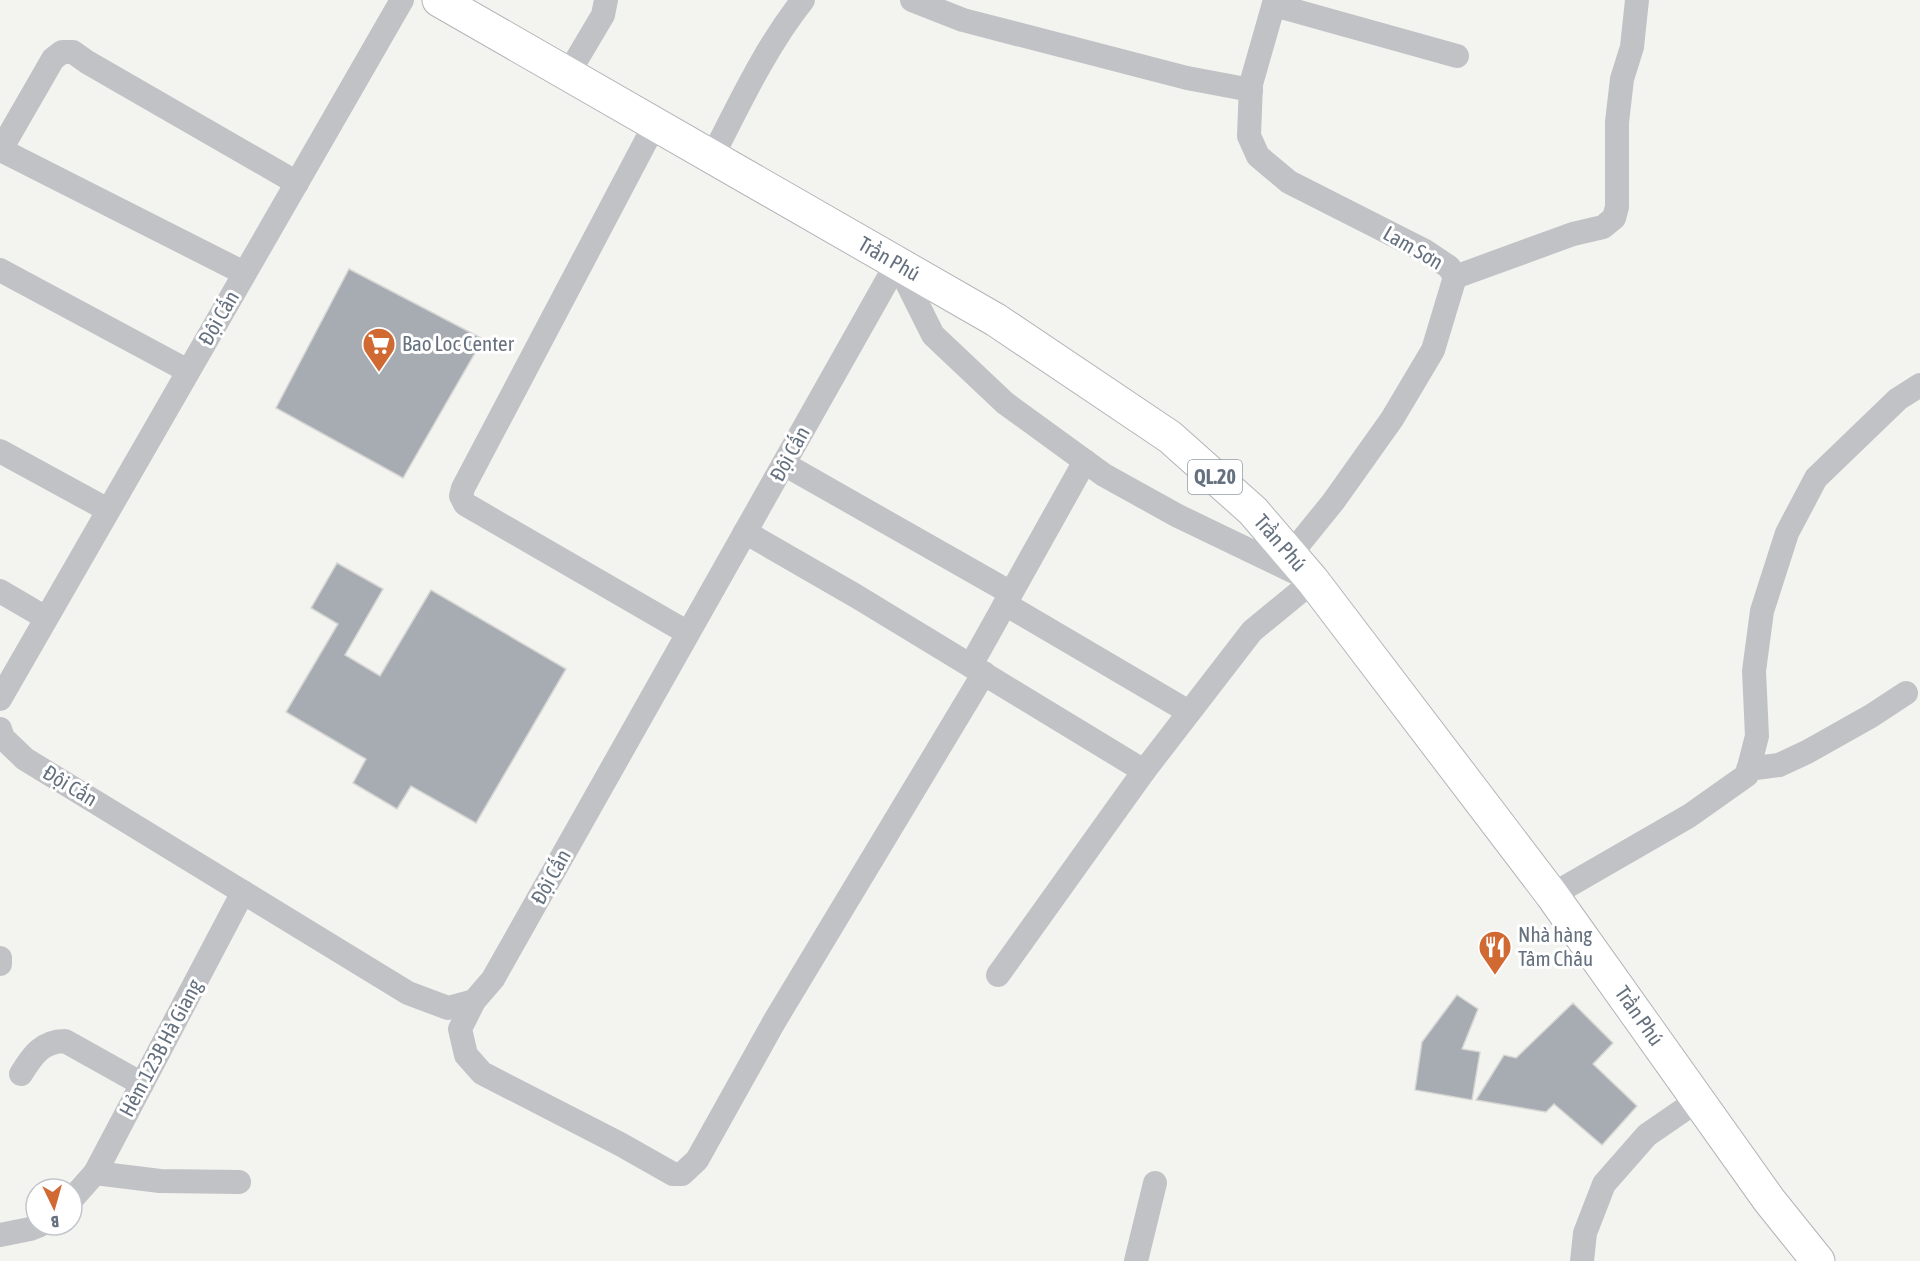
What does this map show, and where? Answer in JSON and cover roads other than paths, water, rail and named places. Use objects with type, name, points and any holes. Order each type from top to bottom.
[{"type":"highway","name":"Trần Phú","points":[[439,0],[996,320],[1170,437],[1253,511],[1312,581],[1552,895],[1769,1200],[1818,1261]]},
{"type":"highway","name":"QL.20","points":[[1769,1200],[1785,1261]]},
{"type":"street","name":"Đội Cấn","points":[[0,699],[402,0]]},
{"type":"street","points":[[568,74],[603,15],[606,0]]},
{"type":"street","points":[[712,157],[756,70],[783,25],[803,0]]},
{"type":"street","points":[[912,0],[963,20],[1187,78],[1251,90]]},
{"type":"street","points":[[1455,277],[1573,234],[1603,226],[1614,218],[1617,207],[1617,122],[1622,79],[1632,47],[1637,0]]},
{"type":"street","points":[[1274,2],[1458,57]]},
{"type":"street","name":"Lam Sơn","points":[[1274,2],[1251,90],[1249,136],[1257,156],[1289,182],[1425,251],[1449,267],[1455,277],[1433,350],[1392,418],[1333,502],[1290,555]]},
{"type":"street","points":[[244,273],[0,151],[53,59],[62,52],[73,52],[297,183]]},
{"type":"street","points":[[655,124],[463,488],[461,496],[465,504],[688,633]]},
{"type":"street","name":"Đội Cấn","points":[[1,737],[25,759],[408,993],[448,1008],[474,1001],[493,979],[897,263]]},
{"type":"street","points":[[897,263],[933,335],[1005,403],[1104,475],[1178,516],[1312,581],[1252,631],[1144,771],[998,975]]},
{"type":"street","points":[[0,270],[188,371]]},
{"type":"street","points":[[1552,895],[1689,816],[1747,775],[1757,736],[1754,671],[1762,611],[1787,532],[1816,478],[1898,399],[1920,385]]},
{"type":"street","points":[[0,451],[108,510]]},
{"type":"street","points":[[474,1001],[460,1029],[466,1055],[482,1073],[673,1174],[682,1174],[697,1160],[978,669],[1008,599],[1085,461]]},
{"type":"street","points":[[784,464],[1008,599],[1189,712]]},
{"type":"street","points":[[745,532],[978,669],[1144,771]]},
{"type":"street","points":[[0,591],[46,618]]},
{"type":"street","points":[[1748,769],[1779,765],[1789,761],[1871,716],[1906,693]]},
{"type":"street","name":"Hẻm 123B Hà Giang","points":[[84,1185],[94,1173],[243,892]]},
{"type":"street","points":[[0,958],[0,964]]},
{"type":"street","points":[[21,1074],[38,1050],[54,1041],[65,1041],[142,1084]]},
{"type":"street","points":[[1582,1261],[1585,1233],[1604,1184],[1647,1135],[1698,1100]]},
{"type":"street","points":[[94,1173],[160,1181],[239,1182]]},
{"type":"street","points":[[1136,1261],[1155,1183]]},
{"type":"street","points":[[0,1234],[24,1230]]},
{"type":"place","name":"Bao Loc Center","points":[[379,373]]},
{"type":"place","name":"Nhà hàng Tâm Châu","points":[[1495,976]]}]
